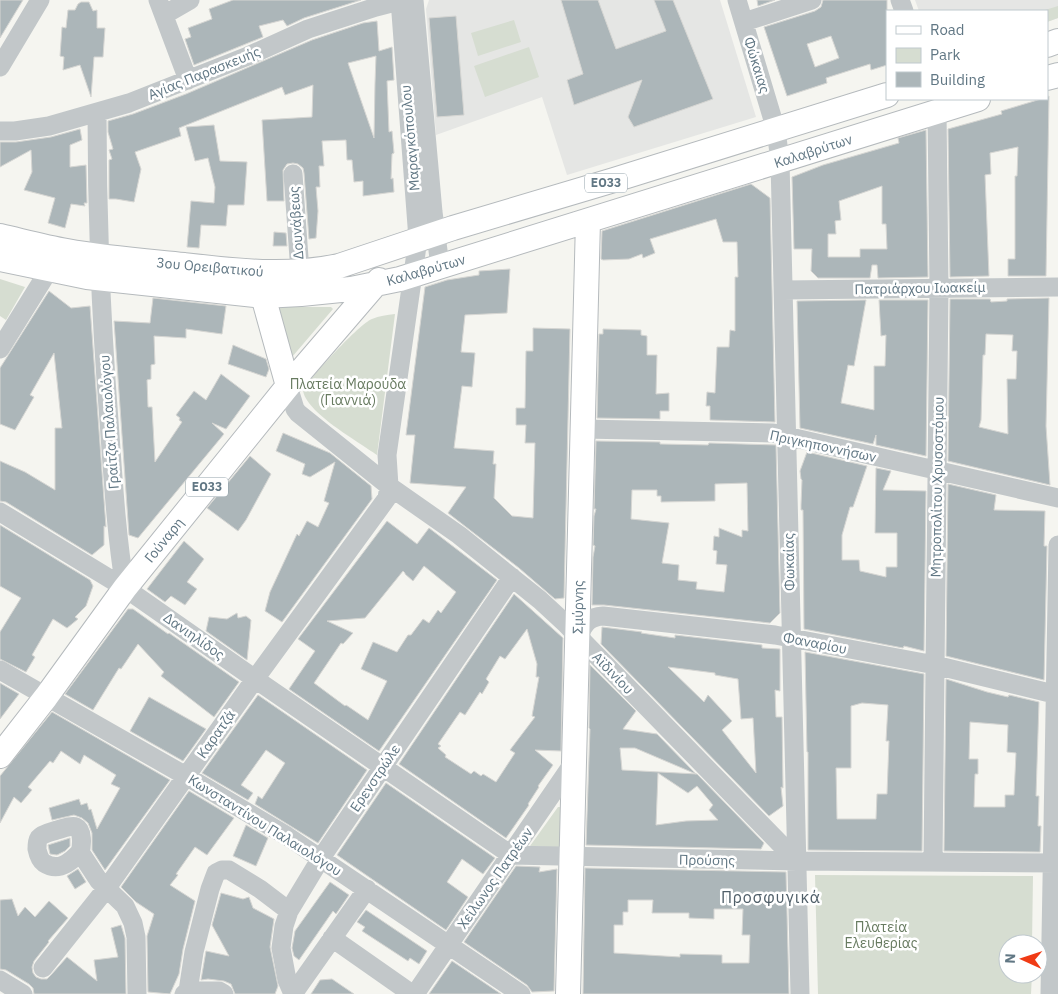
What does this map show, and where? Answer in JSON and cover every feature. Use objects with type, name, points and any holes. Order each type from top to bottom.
[{"type":"main road","name":"Καλαβρύτων","points":[[374,285],[427,237],[886,95]]},
{"type":"main road","name":"Καλαβρύτων","points":[[374,285],[413,275],[975,100]]},
{"type":"main road","name":"Σμύρνης","points":[[568,994],[588,221]]},
{"type":"main road","name":"3ου Ορειβατικού","points":[[0,236],[65,251],[99,267],[263,296],[301,294],[374,285]]},
{"type":"main road","name":"3ου Ορειβατικού","points":[[0,258],[49,270],[99,267],[259,273],[300,272],[339,266],[427,237]]},
{"type":"main road","name":"Γούναρη","points":[[0,756],[46,697],[125,588],[288,386],[374,285]]},
{"type":"main road","points":[[263,296],[288,386]]},
{"type":"street","points":[[0,67],[40,0]]},
{"type":"street","points":[[188,80],[161,8],[190,0]]},
{"type":"street","name":"Μαραγκόπουλου","points":[[401,0],[427,237],[440,266]]},
{"type":"street","name":"Αγίας Παρασκευής","points":[[0,131],[40,127],[129,104],[308,29],[401,0]]},
{"type":"street","name":"Μαραγκόπουλου","points":[[388,492],[387,455],[413,275],[427,237],[414,0]]},
{"type":"street","name":"Φώκαιας","points":[[737,0],[776,130]]},
{"type":"street","points":[[744,22],[812,0]]},
{"type":"street","name":"Μητροπολίτου Χρυσοστόμου","points":[[933,862],[939,288],[937,111]]},
{"type":"street","name":"Γραίτζα Παλαιολόγου","points":[[97,113],[99,267],[118,545],[125,588]]},
{"type":"street","name":"Φωκαίας","points":[[776,130],[780,161],[800,994]]},
{"type":"street","name":"Δουνάβεως","points":[[293,174],[300,272]]},
{"type":"street","points":[[0,349],[49,270]]},
{"type":"street","name":"Πατριάρχου Ιωακείμ","points":[[783,290],[1058,287]]},
{"type":"street","name":"Αϊδινίου","points":[[288,386],[298,413],[388,492],[459,535],[512,577],[578,636],[797,861]]},
{"type":"street","name":"Πριγκηποννήσων","points":[[583,429],[765,433],[786,436],[937,472],[1058,498]]},
{"type":"street","name":"Καρατζά","points":[[43,968],[106,889],[388,492]]},
{"type":"street","name":"Δανιηλίδος","points":[[0,512],[125,588],[383,766]]},
{"type":"street","points":[[1050,994],[1055,863],[1058,545]]},
{"type":"street","name":"Ερενστρώλε","points":[[293,994],[287,980],[281,948],[284,926],[289,911],[321,858],[512,577]]},
{"type":"street","name":"Φαναρίου","points":[[578,636],[587,621],[593,617],[603,616],[775,635],[935,665],[1057,695]]},
{"type":"street","name":"Κωνσταντίνου Παλαιολόγου","points":[[0,670],[186,776],[321,858],[521,994]]},
{"type":"street","name":"Χείλωνος Πατρέων","points":[[413,994],[574,762]]},
{"type":"street","points":[[383,766],[511,855]]},
{"type":"street","points":[[80,852],[93,874],[125,906],[133,923],[136,937],[137,994]]},
{"type":"street","name":"Προύσης","points":[[511,855],[797,861],[1055,863]]},
{"type":"street","points":[[224,994],[220,991],[186,993],[194,952],[216,873],[222,870],[229,870],[260,888],[289,911]]},
{"type":"street","points":[[293,994],[367,889]]},
{"type":"street","points":[[332,938],[413,994]]},
{"type":"street","points":[[0,980],[20,993]]},
{"type":"shaded area","points":[[429,0],[720,0],[756,117],[567,175],[542,97],[436,135],[426,9]]},
{"type":"shaded area","points":[[915,0],[1058,0],[1058,18],[1048,22],[1048,10],[919,10]]},
{"type":"green space","points":[[1058,6],[1058,18],[1048,22],[1048,10],[1045,10]]},
{"type":"green space","points":[[514,20],[521,42],[478,56],[471,33]]},
{"type":"green space","points":[[529,47],[539,77],[485,97],[474,66]]},
{"type":"green space","points":[[0,279],[25,287],[6,320],[0,316]]},
{"type":"green space","points":[[275,307],[331,307],[333,309],[292,357]]},
{"type":"green space","name":"Πλατεία Μαρούδα (Γιαννιά)","points":[[395,314],[377,455],[323,417],[306,399],[303,390],[315,374],[357,330],[372,319]]},
{"type":"green space","points":[[558,807],[563,807],[563,848],[530,846]]},
{"type":"green space","name":"Πλατεία Ελευθερίας","points":[[815,875],[1033,876],[1032,934],[998,934],[998,984],[1032,984],[1031,994],[818,994]]},
{"type":"building","points":[[0,0],[23,0],[0,38]]},
{"type":"building","points":[[233,0],[361,0],[304,18],[287,26],[283,20],[259,26],[263,37],[194,65],[185,39],[191,37],[188,28],[212,19],[209,9]]},
{"type":"building","points":[[561,0],[598,0],[616,49],[666,31],[654,0],[673,0],[713,99],[634,127],[628,117],[642,80],[574,105],[567,80],[583,74]]},
{"type":"building","points":[[757,0],[775,0],[758,6]]},
{"type":"building","points":[[823,0],[887,0],[886,65],[871,70],[870,64],[826,78],[827,83],[787,96],[764,27],[815,11],[821,7]],"holes":[[[831,36],[839,58],[815,67],[807,44]]]},
{"type":"building","points":[[81,2],[89,2],[93,11],[97,10],[97,28],[105,28],[103,57],[94,57],[91,97],[80,65],[63,70],[64,57],[60,56],[62,27],[66,28],[68,10],[75,10]]},
{"type":"building","points":[[456,16],[464,115],[437,117],[429,18]]},
{"type":"building","points":[[377,21],[379,51],[392,47],[394,80],[387,81],[389,132],[392,131],[394,153],[392,154],[391,179],[393,178],[394,192],[363,196],[363,181],[354,182],[352,160],[347,160],[346,140],[322,141],[324,166],[319,166],[320,187],[316,187],[318,211],[316,238],[309,239],[304,173],[303,168],[298,164],[287,164],[283,170],[284,201],[267,201],[262,120],[312,117],[313,85],[285,95],[282,87],[179,128],[181,136],[135,152],[141,169],[134,202],[109,199],[109,160],[112,159],[109,150],[113,149],[108,132],[108,121],[133,114],[186,94],[312,40],[363,23]],"holes":[[[376,56],[374,138],[348,63]]]},
{"type":"building","points":[[1049,96],[1046,276],[1008,276],[1008,259],[1015,259],[1015,176],[1017,176],[1018,147],[990,153],[991,174],[985,175],[989,276],[950,277],[948,129],[1002,114],[1001,111],[1038,100],[1048,100]]},
{"type":"building","points":[[214,125],[220,161],[247,162],[244,205],[228,205],[226,226],[201,225],[199,248],[187,247],[191,201],[214,203],[215,187],[208,158],[195,161],[186,127]]},
{"type":"building","points":[[80,129],[82,140],[70,145],[70,167],[86,165],[87,203],[84,203],[85,206],[71,204],[65,228],[48,223],[55,198],[24,190],[32,172],[31,150],[0,167],[0,142],[16,142],[51,137]]},
{"type":"building","points":[[926,130],[928,277],[878,278],[877,265],[872,265],[870,278],[818,278],[811,271],[812,249],[794,249],[792,177],[823,165],[899,143],[898,138]],"holes":[[[882,186],[882,224],[886,224],[887,249],[860,249],[860,257],[828,257],[828,234],[836,234],[835,221],[841,220],[839,201]]]},
{"type":"building","points":[[751,184],[770,198],[775,422],[710,420],[710,406],[706,406],[707,392],[715,393],[717,347],[729,347],[730,330],[735,331],[735,277],[738,277],[737,242],[723,242],[716,219],[650,239],[655,253],[643,258],[642,254],[629,259],[603,260],[601,259],[602,231]]},
{"type":"building","points":[[274,232],[286,233],[287,246],[273,246]]},
{"type":"building","points":[[510,269],[507,313],[465,315],[461,352],[475,353],[472,387],[462,386],[454,448],[494,451],[493,464],[496,464],[494,498],[512,516],[533,518],[535,443],[525,443],[526,425],[516,425],[516,408],[525,408],[526,351],[533,351],[533,328],[570,329],[564,598],[555,599],[519,568],[448,513],[466,487],[410,483],[415,435],[406,435],[425,287],[447,280],[479,275],[479,271]]},
{"type":"building","points":[[49,291],[71,308],[90,306],[106,527],[104,526],[104,545],[92,555],[6,502],[0,501],[0,461],[25,472],[55,490],[55,428],[62,428],[54,353],[30,395],[34,397],[15,430],[0,424],[0,368]]},
{"type":"building","points":[[153,298],[226,306],[222,334],[186,329],[186,338],[154,336],[155,364],[151,365],[151,379],[147,380],[148,407],[152,407],[155,462],[182,422],[176,415],[194,391],[206,400],[221,374],[250,396],[226,429],[212,423],[224,434],[138,538],[129,535],[114,321],[150,323]]},
{"type":"building","points":[[1049,298],[1046,426],[1050,485],[948,461],[950,299],[990,299],[991,302],[1007,301],[1007,299]],"holes":[[[986,334],[1013,335],[1012,351],[1017,351],[1016,379],[1007,379],[1008,434],[979,427]]]},
{"type":"building","points":[[866,300],[854,366],[848,365],[841,403],[874,410],[874,366],[885,366],[886,335],[881,336],[879,300],[928,300],[926,456],[876,445],[876,435],[873,444],[800,428],[797,301]]},
{"type":"building","points":[[603,329],[641,330],[641,335],[647,336],[647,355],[657,355],[656,394],[669,393],[669,411],[660,411],[660,419],[597,418],[599,334],[603,334]]},
{"type":"building","points":[[233,345],[266,359],[269,369],[266,377],[228,364]]},
{"type":"building","points":[[283,433],[330,453],[371,486],[372,499],[282,622],[265,611],[270,592],[297,534],[299,536],[307,521],[318,527],[329,503],[324,501],[335,462],[310,477],[302,474],[305,464],[276,451]]},
{"type":"building","points":[[596,441],[660,442],[660,444],[776,445],[780,613],[770,623],[592,605],[595,546],[593,545],[594,516],[596,509],[594,509]],"holes":[[[747,483],[748,531],[742,530],[742,537],[719,528],[719,537],[714,536],[713,550],[717,551],[716,564],[727,565],[724,592],[696,589],[697,582],[678,580],[679,565],[662,563],[669,523],[631,519],[632,490],[657,490],[657,496],[661,496],[661,502],[715,501],[715,484]]]},
{"type":"building","points":[[807,452],[867,466],[853,507],[850,507],[842,535],[842,560],[859,560],[860,571],[886,577],[886,567],[897,567],[897,533],[875,533],[876,468],[891,471],[883,490],[926,491],[924,651],[804,629],[803,510],[801,510],[802,480],[800,471]]},
{"type":"building","points":[[250,456],[271,474],[238,531],[207,508]]},
{"type":"building","points":[[948,484],[996,495],[994,510],[1045,511],[1044,546],[1047,546],[1044,680],[946,656]]},
{"type":"building","points":[[387,521],[417,544],[429,528],[497,580],[379,751],[289,689],[315,651],[298,639]],"holes":[[[424,566],[456,592],[441,613],[438,610],[429,623],[423,619],[411,635],[408,635],[397,652],[373,642],[361,669],[387,681],[368,720],[314,683],[341,643],[343,644],[353,633],[327,621],[365,618],[403,571],[413,581]]]},
{"type":"building","points":[[0,525],[90,580],[93,586],[86,606],[75,617],[78,619],[67,628],[53,619],[32,655],[35,657],[26,672],[0,659],[0,632],[21,598],[0,586]]},
{"type":"building","points":[[184,541],[204,559],[187,582],[197,589],[185,605],[171,596],[165,602],[147,589]]},
{"type":"building","points":[[514,594],[563,638],[561,751],[535,750],[553,765],[506,838],[399,764]],"holes":[[[527,629],[537,664],[536,677],[539,677],[532,716],[535,717],[510,750],[515,753],[496,782],[474,771],[471,774],[445,757],[446,755],[438,748],[441,746],[438,744],[460,712],[465,715],[480,692],[482,694],[489,682],[486,679],[500,656],[505,659]]]},
{"type":"building","points":[[128,609],[133,609],[239,682],[214,717],[161,676],[164,672],[138,644],[121,669],[119,668],[93,710],[65,694]]},
{"type":"building","points":[[237,613],[238,618],[246,616],[251,620],[247,660],[206,631],[209,617],[227,619]]},
{"type":"building","points":[[602,627],[675,638],[675,635],[762,645],[762,648],[780,649],[780,691],[775,690],[776,717],[782,717],[783,788],[781,787],[783,806],[769,816],[601,644]],"holes":[[[668,667],[715,673],[715,675],[738,679],[741,719],[753,718],[756,773],[722,730],[732,721],[708,695],[704,702]]]},
{"type":"building","points":[[805,652],[924,674],[922,851],[808,850]],"holes":[[[862,703],[888,705],[886,741],[889,741],[887,794],[877,794],[876,819],[837,819],[836,768],[851,768],[851,706]]]},
{"type":"building","points":[[590,665],[636,711],[623,729],[657,734],[764,843],[761,849],[586,845]],"holes":[[[620,748],[635,748],[696,774],[622,770]],[[658,773],[688,793],[697,786],[713,805],[709,810],[718,820],[686,821],[656,825]]]},
{"type":"building","points":[[946,679],[987,692],[1039,702],[1036,796],[1039,796],[1038,826],[1041,826],[1040,852],[944,851]],"holes":[[[970,722],[1008,725],[1007,752],[1016,753],[1014,795],[1005,795],[1005,807],[974,807],[975,774],[978,774],[978,759],[969,759]]]},
{"type":"building","points":[[0,683],[19,694],[0,719]]},
{"type":"building","points":[[258,695],[367,770],[318,843],[255,804],[258,796],[262,799],[285,763],[266,750],[241,785],[253,793],[248,800],[202,773]]},
{"type":"building","points":[[149,697],[206,729],[183,761],[130,731]]},
{"type":"building","points":[[52,712],[170,780],[105,870],[92,850],[92,833],[88,823],[74,815],[52,820],[49,808],[79,799],[81,805],[87,803],[89,810],[91,809],[97,829],[120,788],[111,784],[116,775],[84,755],[80,764],[61,751],[53,763],[50,761],[28,787],[32,790],[21,803],[14,797],[0,823],[0,776]]},
{"type":"building","points":[[386,783],[495,858],[483,874],[462,859],[447,882],[468,897],[446,930],[337,855]]},
{"type":"building","points":[[189,791],[234,818],[207,855],[195,847],[170,885],[195,901],[179,974],[170,994],[148,992],[147,936],[154,914],[136,902],[121,887]]},
{"type":"building","points":[[246,825],[268,838],[256,866],[233,856]]},
{"type":"building","points":[[70,838],[70,846],[65,851],[57,855],[50,854],[48,845]]},
{"type":"building","points":[[516,866],[540,867],[539,872],[557,869],[554,991],[532,992],[527,985],[464,942]]},
{"type":"building","points":[[585,868],[786,872],[789,994],[583,994]],"holes":[[[628,900],[653,900],[652,913],[689,913],[689,918],[714,919],[714,909],[743,909],[742,935],[750,935],[749,963],[722,963],[722,955],[680,954],[680,957],[614,953],[614,925],[623,925],[623,912],[628,912]]]},
{"type":"building","points":[[78,869],[86,882],[75,889],[67,876]]},
{"type":"building","points":[[330,882],[349,895],[336,914],[333,911],[299,960],[294,956],[292,948],[295,931]]},
{"type":"building","points":[[221,893],[243,899],[249,897],[253,908],[274,919],[270,947],[278,986],[275,994],[235,994],[231,984],[224,981],[201,980],[206,951],[229,956],[212,925]]},
{"type":"building","points":[[12,899],[18,916],[25,907],[35,917],[49,901],[68,918],[34,961],[33,973],[41,979],[47,979],[67,957],[97,981],[94,960],[118,957],[111,928],[121,925],[125,938],[126,994],[34,994],[33,988],[29,984],[6,970],[0,969],[0,900]]},
{"type":"building","points":[[366,910],[427,951],[419,964],[410,958],[408,961],[362,931],[365,927],[357,922]]},
{"type":"building","points":[[452,961],[501,994],[429,994]]},
{"type":"building","points":[[332,979],[354,994],[311,994],[320,980]]},
{"type":"district","name":"Προσφυγικά","points":[[771,897]]}]
